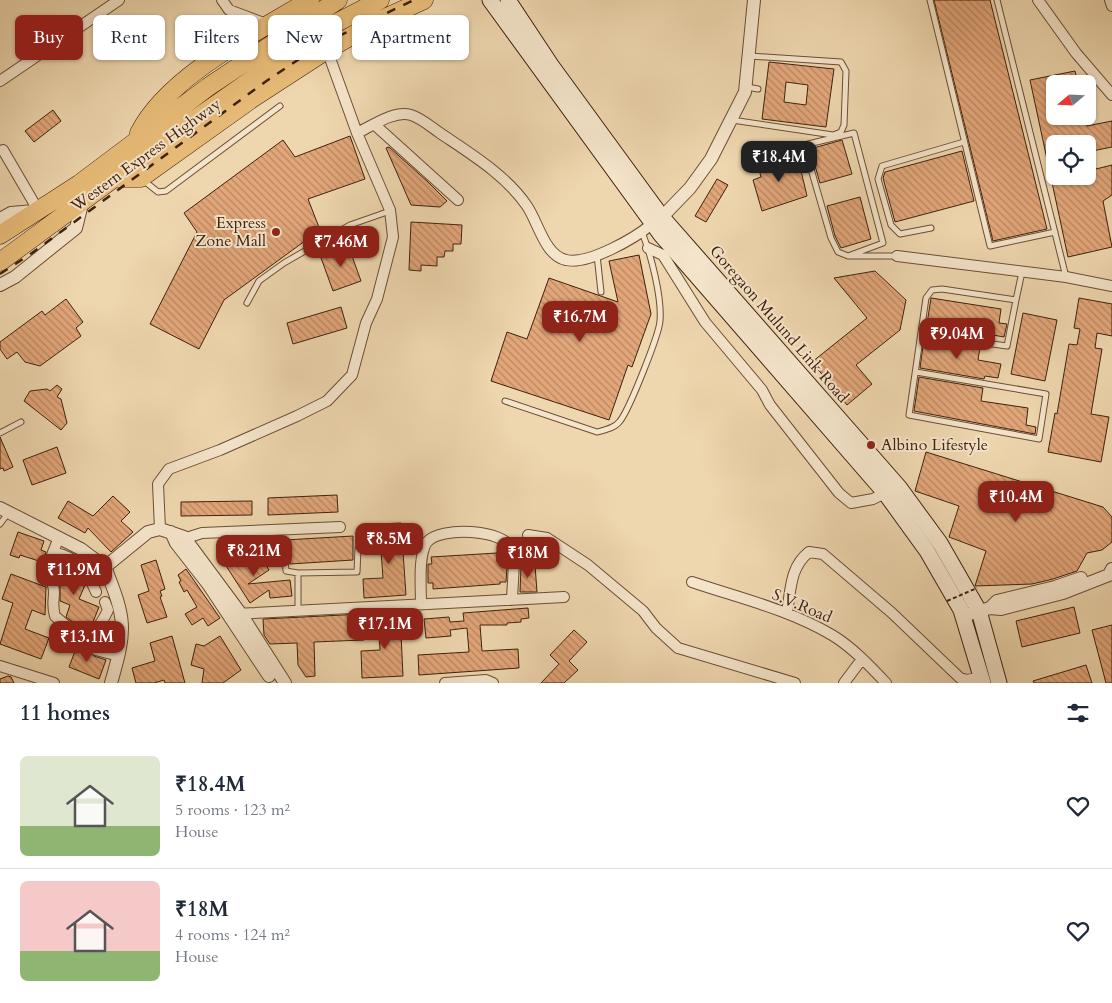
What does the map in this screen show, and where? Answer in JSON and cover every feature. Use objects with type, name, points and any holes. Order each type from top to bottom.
[{"type":"highway","points":[[285,15],[310,0]]},
{"type":"highway","name":"Western Express Highway","points":[[0,262],[45,229],[81,192],[134,144],[237,67],[338,0]]},
{"type":"highway","name":"Western Express Highway","points":[[81,192],[116,178],[247,82],[321,31],[380,0]]},
{"type":"highway","points":[[342,41],[374,23],[424,0]]},
{"type":"highway","points":[[134,144],[142,126],[167,94],[188,76],[268,26]]},
{"type":"highway","points":[[116,178],[140,178],[252,98],[311,60]]},
{"type":"highway","points":[[0,235],[35,212],[81,192]]},
{"type":"main road","name":"Goregaon Mulund Link Road","points":[[490,0],[652,224],[866,461],[899,487],[985,609],[999,683]]},
{"type":"main road","name":"Goregaon Mulund Link Road","points":[[508,0],[652,224]]},
{"type":"main road","name":"Goregaon Mulund Link Road","points":[[866,461],[885,493],[927,551],[963,616],[982,680]]},
{"type":"street","points":[[0,81],[15,68],[110,0]]},
{"type":"street","points":[[0,73],[15,68],[119,0]]},
{"type":"street","points":[[222,0],[228,10],[268,25]]},
{"type":"street","points":[[357,133],[399,114],[410,115],[428,124],[492,170],[516,191],[556,256],[566,260],[577,261],[625,243],[652,224],[690,188],[711,159],[731,120],[752,88],[749,56],[754,0]]},
{"type":"street","points":[[1038,0],[1076,53],[1112,95]]},
{"type":"street","points":[[1110,0],[1112,6]]},
{"type":"street","points":[[285,683],[235,614],[173,535],[158,484],[169,469],[220,450],[327,401],[352,375],[366,323],[377,299],[393,237],[390,210],[357,133],[331,60]]},
{"type":"street","points":[[375,124],[458,200]]},
{"type":"street","points":[[0,219],[11,213],[35,212],[1,148]]},
{"type":"street","points":[[0,285],[15,277],[76,228],[81,192]]},
{"type":"street","points":[[648,248],[663,255],[705,322],[762,390],[780,418],[838,493],[851,503],[873,499],[885,493]]},
{"type":"street","points":[[897,256],[1066,277],[1112,286]]},
{"type":"street","points":[[4,510],[81,548],[105,567],[123,619],[123,643],[111,683]]},
{"type":"street","points":[[90,579],[148,532],[173,535],[340,527]]},
{"type":"street","points":[[420,603],[422,552],[428,541],[440,534],[461,532],[489,534],[506,540],[513,550],[512,600]]},
{"type":"street","points":[[528,535],[547,538],[588,565],[643,611],[656,628],[678,648],[795,683]]},
{"type":"street","points":[[59,538],[43,576],[51,580],[56,590],[52,606],[55,616],[82,634],[91,635],[98,630],[108,610],[105,602]]},
{"type":"street","points":[[53,552],[68,556],[82,566],[96,592]]},
{"type":"street","points":[[787,612],[798,560],[809,552],[823,554],[892,613],[960,678],[982,680]]},
{"type":"street","points":[[963,616],[985,609],[997,601],[1006,603],[1055,587],[1082,582],[1105,568],[1112,569]]},
{"type":"street","name":"S.V.Road","points":[[692,582],[787,612],[833,635],[862,658],[886,683]]},
{"type":"street","points":[[235,614],[420,603],[564,598]]},
{"type":"street","points":[[235,614],[274,683]]},
{"type":"street","points":[[91,635],[96,650],[119,656]]},
{"type":"street","points":[[844,683],[862,658]]},
{"type":"street","points":[[0,666],[54,683]]},
{"type":"street","points":[[445,683],[488,682]]},
{"type":"lane","points":[[930,0],[990,246],[1056,232]]},
{"type":"lane","points":[[997,0],[1066,277]]},
{"type":"lane","points":[[731,120],[832,135],[843,129],[846,71],[841,62],[749,56]]},
{"type":"lane","points":[[140,178],[158,192],[166,191],[280,106]]},
{"type":"lane","points":[[848,256],[883,243],[854,134],[804,145],[833,245],[838,252],[848,256],[897,256]]},
{"type":"lane","points":[[931,228],[900,234],[891,225],[878,179],[882,166],[964,142]]},
{"type":"lane","points":[[247,303],[259,281],[284,263],[350,225],[390,210]]},
{"type":"lane","points":[[505,401],[597,432],[610,429],[620,421],[634,393],[660,324],[660,298],[648,248],[652,224]]},
{"type":"lane","points":[[597,254],[601,292]]},
{"type":"lane","points":[[921,334],[1007,346],[1022,271]]},
{"type":"lane","points":[[916,372],[1046,394],[1039,439],[909,415],[926,298],[932,290],[942,289],[1016,300]]},
{"type":"lane","points":[[0,434],[21,422]]},
{"type":"lane","points":[[0,524],[4,510]]},
{"type":"lane","points":[[284,546],[286,571],[298,573],[357,572],[359,569],[358,549]]},
{"type":"lane","points":[[298,573],[298,610]]},
{"type":"path","points":[[947,601],[977,588]]},
{"type":"building","points":[[934,0],[990,0],[1047,229],[993,241]]},
{"type":"building","points":[[769,62],[834,69],[826,127],[762,119]],"holes":[[[786,82],[808,85],[806,105],[784,102]]]},
{"type":"building","points":[[1075,71],[1076,75],[1055,75]]},
{"type":"building","points":[[1046,77],[1046,125],[1087,126],[1112,121],[1112,147],[1096,150],[1096,135],[1046,135],[1046,155],[1030,80]]},
{"type":"building","points":[[53,110],[61,121],[34,142],[25,131]]},
{"type":"building","points":[[350,136],[365,179],[308,199],[320,230],[224,300],[199,349],[150,324],[197,232],[184,213],[283,140],[295,157]]},
{"type":"building","points":[[842,140],[852,174],[820,183],[810,149]]},
{"type":"building","points":[[389,147],[447,201],[440,207],[411,205],[386,148]]},
{"type":"building","points":[[962,151],[974,201],[895,222],[883,178],[885,172]]},
{"type":"building","points":[[772,158],[789,161],[798,158],[807,196],[762,211],[753,180],[761,177],[757,162]]},
{"type":"building","points":[[1112,165],[1112,195],[1103,201],[1112,247],[1068,257],[1053,185],[1096,185],[1096,169]]},
{"type":"building","points":[[717,179],[728,185],[706,222],[695,216]]},
{"type":"building","points":[[860,197],[871,239],[841,248],[835,236],[827,206]]},
{"type":"building","points":[[411,222],[462,225],[461,244],[453,244],[453,251],[445,251],[444,257],[437,257],[437,266],[421,265],[421,271],[409,270]]},
{"type":"building","points":[[348,245],[361,281],[333,291],[320,255]]},
{"type":"building","points":[[639,255],[651,314],[632,367],[628,365],[609,420],[491,381],[507,332],[527,339],[549,278],[618,302],[609,261]]},
{"type":"building","points":[[875,271],[906,300],[900,330],[856,365],[872,384],[847,405],[812,362],[867,318],[834,278]]},
{"type":"building","points":[[931,298],[1001,309],[999,323],[1007,324],[1004,337],[982,333],[981,338],[926,330]]},
{"type":"building","points":[[1079,298],[1112,304],[1112,336],[1097,333],[1095,348],[1102,349],[1091,414],[1109,417],[1101,462],[1048,452],[1055,413],[1057,414],[1069,344],[1077,345],[1080,329],[1074,328]]},
{"type":"building","points":[[66,299],[83,322],[76,328],[81,336],[40,366],[25,362],[17,352],[7,359],[0,349],[0,342],[42,311],[45,315]]},
{"type":"building","points":[[341,307],[347,328],[293,344],[287,323]]},
{"type":"building","points":[[1023,313],[1057,320],[1045,381],[1011,374]]},
{"type":"building","points":[[924,339],[980,347],[978,360],[1001,364],[998,378],[985,376],[984,379],[920,368]]},
{"type":"building","points":[[919,377],[983,388],[981,401],[1028,408],[1026,425],[1036,427],[1035,434],[914,411]]},
{"type":"building","points":[[57,385],[62,389],[57,397],[61,399],[67,423],[61,430],[24,401],[30,391],[47,389],[50,391]]},
{"type":"building","points":[[0,437],[13,467],[4,471],[3,468],[0,469]]},
{"type":"building","points":[[57,447],[66,473],[32,485],[23,460]]},
{"type":"building","points":[[926,452],[1103,507],[1112,517],[1112,542],[1102,550],[1087,553],[1077,571],[1053,579],[1032,584],[975,586],[986,551],[949,537],[959,506],[915,491]]},
{"type":"building","points":[[337,495],[338,512],[268,515],[268,498]]},
{"type":"building","points":[[113,496],[130,512],[121,521],[133,532],[111,552],[88,528],[85,533],[58,518],[68,501],[93,516]]},
{"type":"building","points":[[252,501],[252,515],[181,516],[181,502]]},
{"type":"building","points":[[401,523],[406,595],[364,598],[363,579],[383,578],[379,524]]},
{"type":"building","points":[[18,532],[44,541],[41,550],[46,552],[42,562],[20,555],[19,558],[10,555]]},
{"type":"building","points":[[353,536],[353,560],[290,564],[288,546],[285,540]]},
{"type":"building","points":[[237,549],[246,562],[259,554],[269,570],[248,584],[290,580],[292,596],[270,598],[269,590],[250,603],[221,558]]},
{"type":"building","points":[[497,553],[497,562],[504,562],[505,567],[507,567],[506,582],[433,589],[433,583],[428,583],[428,564],[432,564],[431,557]]},
{"type":"building","points":[[57,560],[77,571],[74,577],[83,581],[85,585],[79,599],[99,607],[93,622],[88,627],[73,622],[66,617],[70,605],[60,601],[60,587],[53,572]]},
{"type":"building","points":[[156,560],[165,589],[160,591],[162,596],[160,597],[167,617],[147,623],[138,595],[149,591],[141,565]]},
{"type":"building","points":[[535,565],[537,592],[520,592],[521,566]]},
{"type":"building","points":[[186,569],[220,618],[208,626],[203,618],[192,625],[185,614],[197,607],[187,590],[184,592],[179,582],[181,581],[178,575]]},
{"type":"building","points":[[11,574],[46,587],[45,615],[32,610],[25,629],[49,638],[41,659],[0,644],[13,603],[2,599]]},
{"type":"building","points":[[1074,607],[1080,633],[1022,647],[1016,621]]},
{"type":"building","points":[[528,608],[529,618],[521,619],[521,622],[507,623],[507,625],[480,625],[482,651],[518,649],[519,668],[419,675],[418,655],[469,652],[467,628],[450,630],[451,636],[426,638],[424,619],[449,617],[450,622],[464,621],[463,613]]},
{"type":"building","points":[[400,613],[403,676],[362,678],[361,651],[380,650],[378,615]]},
{"type":"building","points":[[363,614],[364,640],[314,642],[315,676],[306,677],[298,665],[297,643],[270,644],[264,635],[263,619]]},
{"type":"building","points":[[1112,625],[1112,683],[1106,683],[1092,630]]},
{"type":"building","points":[[574,630],[587,642],[569,661],[578,670],[564,683],[541,683],[559,664],[550,655]]},
{"type":"building","points":[[172,636],[185,683],[165,683],[164,680],[154,683],[136,683],[132,668],[155,661],[150,643]]},
{"type":"building","points":[[220,636],[241,670],[223,683],[202,683],[204,669],[191,665],[196,644],[204,646]]},
{"type":"building","points":[[77,646],[89,651],[94,656],[106,660],[99,679],[69,667]]},
{"type":"building","points":[[1086,665],[1092,683],[1034,683],[1033,681]]},
{"type":"building","points":[[8,676],[11,677],[14,683],[0,683],[0,679]]},
{"type":"railway","points":[[0,274],[32,253],[265,82],[320,45],[414,0]]},
{"type":"place","name":"Express Zone Mall","points":[[276,232]]},
{"type":"place","name":"Albino Lifestyle","points":[[871,445]]}]
